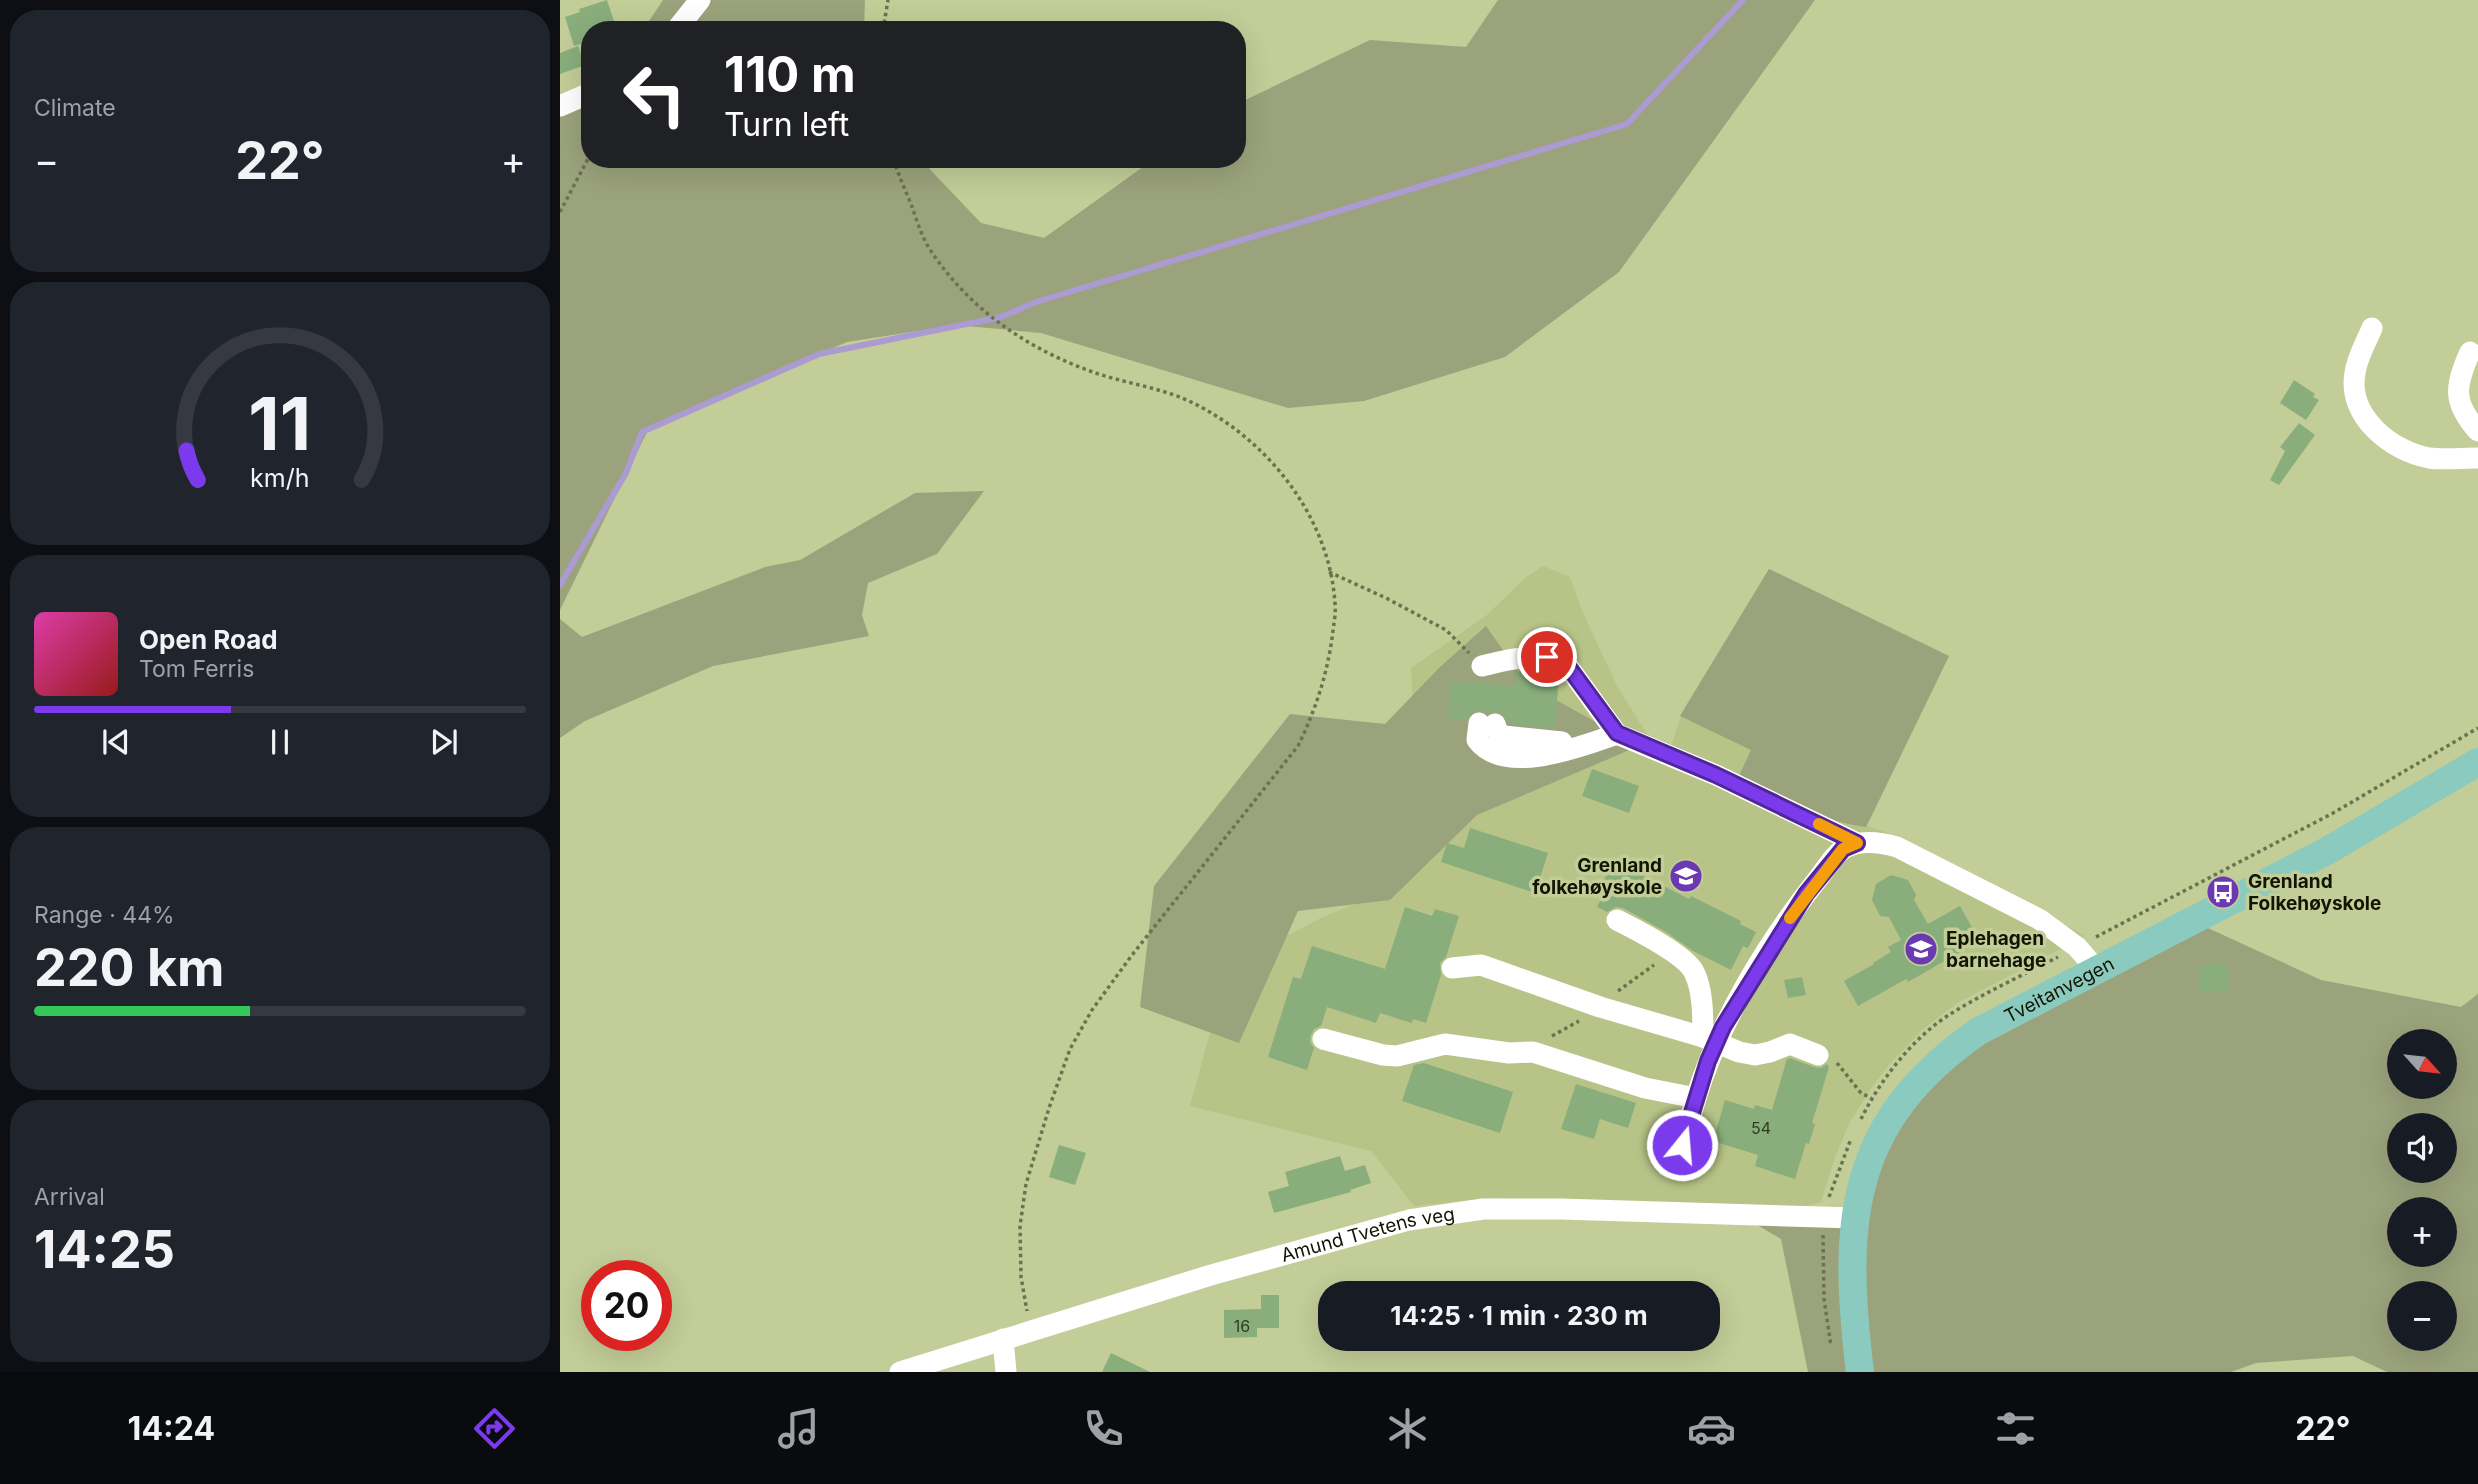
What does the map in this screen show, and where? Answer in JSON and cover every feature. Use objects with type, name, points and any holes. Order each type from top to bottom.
[{"type":"main road","name":"Tveitanvegen","points":[[1860,1372],[1851,1277],[1854,1218],[1867,1166],[1880,1136],[1897,1108],[1946,1054],[1979,1031],[2327,851],[2478,762]]},
{"type":"street","points":[[683,21],[699,0]]},
{"type":"street","points":[[560,106],[581,97]]},
{"type":"street","points":[[2372,328],[2354,375],[2355,398],[2362,414],[2379,434],[2413,453],[2431,458],[2478,458]]},
{"type":"street","points":[[2470,352],[2456,389],[2459,404],[2478,431]]},
{"type":"street","points":[[1482,666],[1518,657],[1558,660],[1567,665],[1617,733],[1716,775],[1857,843]]},
{"type":"street","points":[[1487,723],[1477,740],[1489,752],[1498,756],[1552,754],[1574,750],[1617,733]]},
{"type":"street","points":[[1675,1168],[1710,1040],[1806,894],[1843,849],[1857,843],[1879,842],[1897,847],[2039,919],[2060,932],[2097,970]]},
{"type":"street","points":[[1617,920],[1685,960],[1694,972],[1710,1040]]},
{"type":"street","points":[[1452,968],[1481,965],[1590,1003],[1710,1040],[1739,1052],[1755,1055],[1790,1044],[1818,1055]]},
{"type":"street","points":[[1323,1039],[1383,1055],[1397,1056],[1445,1044],[1509,1053],[1533,1052],[1644,1088],[1696,1098]]},
{"type":"street","name":"Amund Tvetens veg","points":[[900,1372],[1211,1275],[1409,1220],[1483,1209],[1854,1218]]},
{"type":"street","points":[[1003,1339],[1006,1372]]},
{"type":"path","points":[[884,21],[888,0]]},
{"type":"path","points":[[560,212],[583,168]]},
{"type":"path","points":[[898,168],[928,246],[962,292],[1004,326],[1037,348],[1090,371],[1189,402],[1221,420],[1258,449],[1287,480],[1310,516],[1327,558],[1335,605],[1329,662],[1314,713],[1298,747],[1132,956],[1092,1010],[1070,1049],[1026,1184],[1020,1226],[1021,1277],[1031,1330]]},
{"type":"path","points":[[1329,572],[1446,630],[1482,666]]},
{"type":"path","points":[[1590,1003],[1620,990],[1671,952]]},
{"type":"path","points":[[1533,1052],[1581,1020],[1615,1011]]},
{"type":"path","points":[[1818,1055],[1840,1065],[1861,1093],[1871,1098]]},
{"type":"shaded area","points":[[663,0],[865,0],[864,21],[649,21]]},
{"type":"shaded area","points":[[1498,0],[1815,0],[1619,272],[1505,357],[1364,401],[1288,408],[1041,333],[956,325],[847,342],[650,426],[560,610],[560,103],[581,96],[581,168],[929,168],[981,223],[1044,238],[1141,168],[1246,168],[1246,100],[1370,40],[1466,47]]},
{"type":"shaded area","points":[[984,491],[937,554],[868,583],[862,615],[869,636],[713,666],[585,721],[560,738],[560,619],[582,637],[765,567],[800,560],[915,493]]},
{"type":"shaded area","name":"Grenland folkehøyskole","points":[[1543,566],[1570,577],[1582,611],[1618,688],[1650,739],[1671,746],[1682,712],[1769,569],[1949,656],[1867,826],[1888,833],[1953,865],[2085,936],[1957,1003],[1923,1029],[1888,1066],[1850,1122],[1835,1157],[1821,1202],[1804,1207],[1491,1198],[1414,1206],[1371,1151],[1190,1106],[1228,967],[1321,918],[1394,888],[1418,804],[1411,668],[1487,615],[1526,577]]},
{"type":"shaded area","points":[[1769,569],[1949,656],[1866,827],[1817,814],[1739,776],[1751,750],[1680,716]]},
{"type":"shaded area","points":[[1486,626],[1527,684],[1639,746],[1477,815],[1390,900],[1298,911],[1239,1043],[1140,1007],[1154,886],[1290,714],[1385,724],[1440,667]]},
{"type":"shaded area","points":[[2197,923],[2321,980],[2461,1007],[2478,994],[2478,1372],[2387,1372],[2353,1356],[2256,1363],[2231,1372],[1808,1372],[1781,1239],[1744,1217],[1856,1225],[1884,1137],[1963,1044]]},
{"type":"building","points":[[607,0],[614,21],[581,21],[581,44],[574,46],[565,17],[580,12],[579,9]]},
{"type":"building","points":[[578,46],[581,66],[560,74],[560,53]]},
{"type":"building","points":[[2294,380],[2315,394],[2313,397],[2319,400],[2306,420],[2280,403]]},
{"type":"building","points":[[2299,423],[2315,435],[2279,485],[2270,480],[2285,451],[2280,447]]},
{"type":"building","points":[[1544,671],[1559,676],[1555,728],[1508,723],[1504,715],[1497,711],[1474,711],[1467,720],[1447,718],[1450,681],[1516,686],[1517,672]]},
{"type":"building","points":[[1592,769],[1639,786],[1629,813],[1582,796]]},
{"type":"building","points":[[1470,828],[1548,853],[1535,893],[1441,862],[1447,843],[1464,848]]},
{"type":"building","points":[[1612,864],[1629,872],[1630,869],[1689,899],[1691,896],[1741,921],[1740,924],[1756,932],[1748,948],[1743,946],[1731,970],[1693,951],[1623,908],[1616,907],[1607,912],[1597,907],[1610,882],[1604,880]]},
{"type":"building","points":[[1891,875],[1908,880],[1916,895],[1914,900],[1928,924],[1960,906],[1978,938],[1960,948],[1962,951],[1908,982],[1906,979],[1858,1006],[1844,981],[1891,952],[1888,947],[1901,940],[1889,917],[1880,916],[1872,900],[1876,884]]},
{"type":"building","points":[[1405,907],[1432,916],[1435,909],[1459,916],[1446,957],[1440,963],[1441,975],[1426,1023],[1413,1019],[1412,1023],[1380,1013],[1376,1023],[1327,1007],[1321,1026],[1314,1029],[1311,1035],[1310,1042],[1314,1048],[1307,1070],[1268,1057],[1293,977],[1301,979],[1312,946],[1385,969]]},
{"type":"building","points":[[2228,963],[2230,990],[2200,992],[2199,965]]},
{"type":"building","points":[[1802,977],[1806,995],[1788,998],[1784,980]]},
{"type":"building","points":[[1787,1059],[1814,1067],[1821,1068],[1827,1064],[1829,1067],[1812,1123],[1815,1124],[1809,1144],[1806,1143],[1795,1179],[1755,1166],[1758,1155],[1713,1141],[1725,1100],[1754,1109],[1755,1105],[1772,1110]]},
{"type":"building","points":[[1424,1063],[1513,1092],[1500,1133],[1402,1101],[1414,1065]]},
{"type":"building","points":[[1576,1084],[1636,1103],[1628,1128],[1600,1119],[1594,1139],[1561,1129]]},
{"type":"building","points":[[1059,1145],[1086,1153],[1075,1185],[1049,1177]]},
{"type":"building","points":[[1340,1156],[1345,1171],[1365,1165],[1371,1183],[1350,1190],[1351,1192],[1274,1213],[1268,1192],[1289,1186],[1285,1172]]},
{"type":"building","points":[[1261,1295],[1279,1295],[1279,1328],[1257,1328],[1257,1337],[1224,1338],[1224,1310],[1261,1309]]},
{"type":"building","points":[[1111,1353],[1150,1372],[1102,1372]]},
{"type":"waterway","points":[[560,585],[626,473],[642,432],[819,354],[1001,317],[1036,302],[1627,124],[1743,0]]},
{"type":"slow traffic","points":[[1790,918],[1843,849],[1857,843],[1819,824]]},
{"type":"place","name":"Grenland folkehøyskole","points":[[1686,876]]},
{"type":"place","name":"Grenland Folkehøyskole","points":[[2223,892]]},
{"type":"place","name":"Eplehagen barnehage","points":[[1921,949]]},
{"type":"route","points":[[1547,657],[1567,665],[1617,733],[1789,808],[1857,843],[1843,849],[1806,894],[1723,1027],[1708,1061],[1682,1145]]}]
